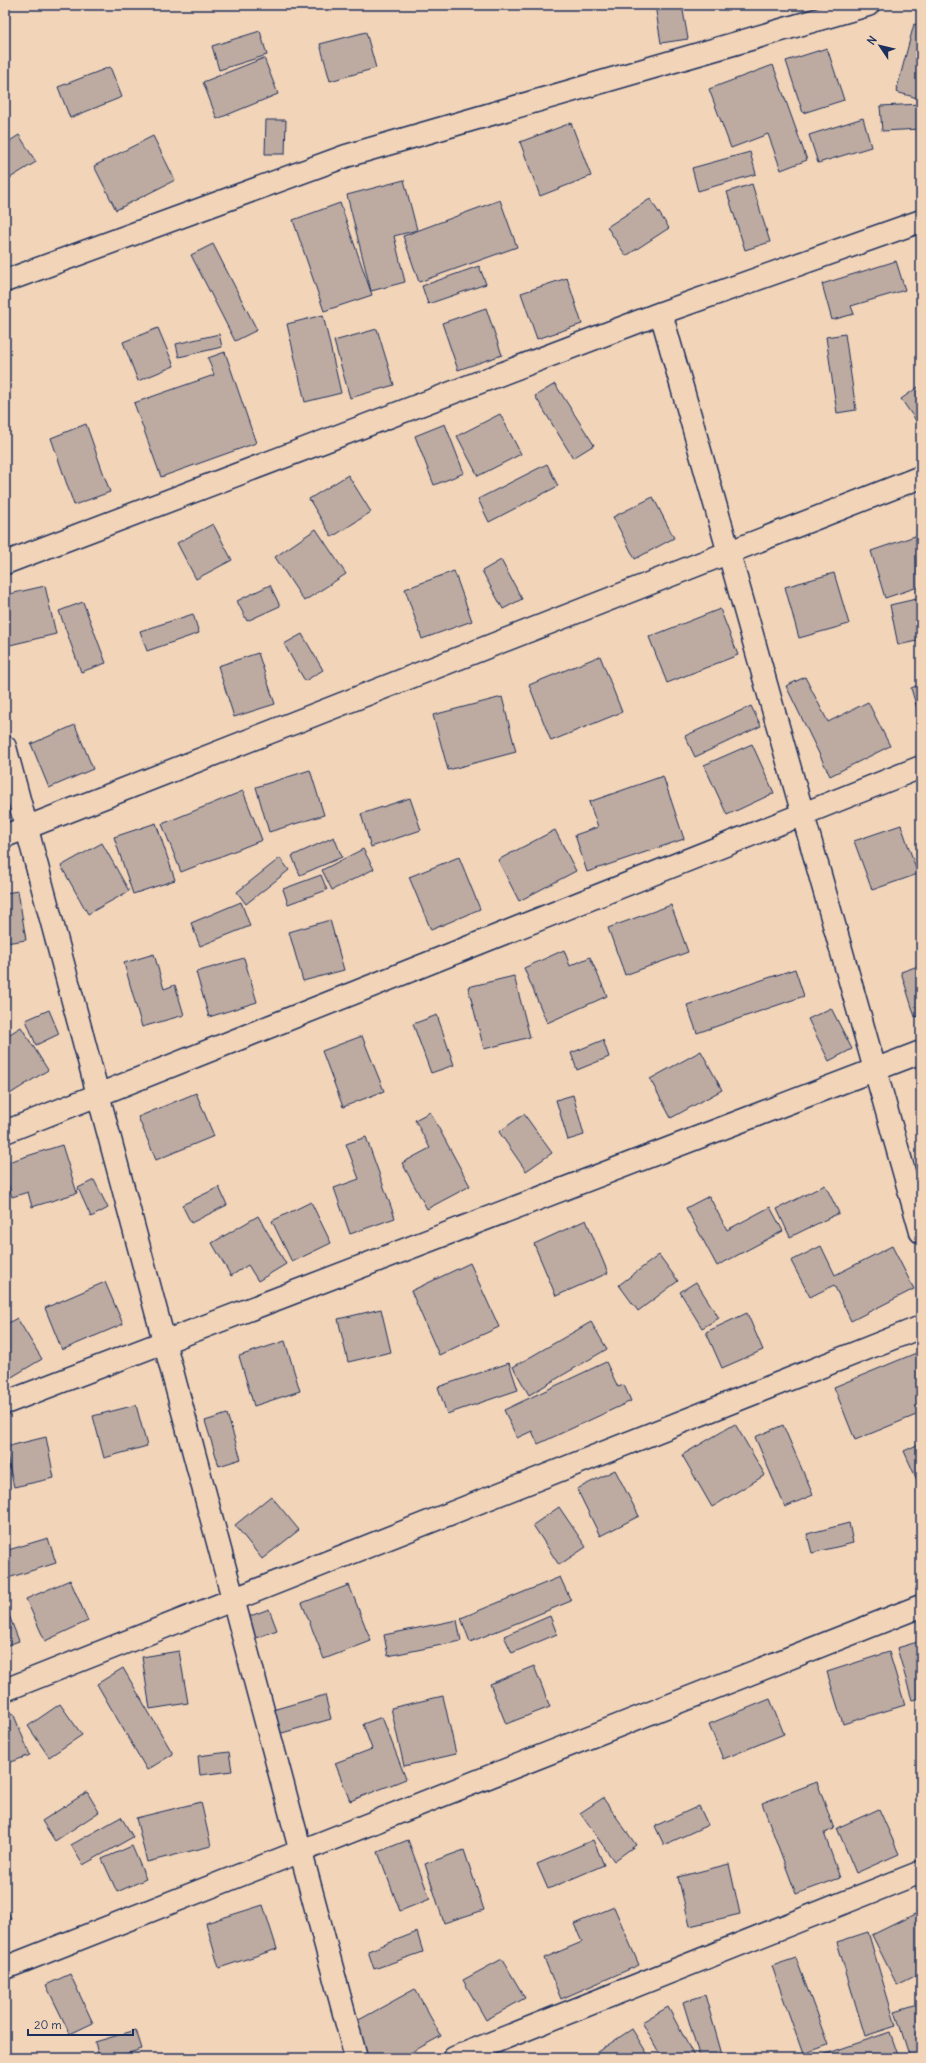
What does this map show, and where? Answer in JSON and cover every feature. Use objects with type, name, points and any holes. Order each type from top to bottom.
[{"type":"street","points":[[5,281],[346,156],[868,5]]},
{"type":"street","points":[[5,563],[661,313],[921,221]]},
{"type":"street","points":[[661,313],[921,1232]]},
{"type":"street","points":[[5,836],[921,477]]},
{"type":"street","points":[[5,747],[356,2058]]},
{"type":"street","points":[[5,1132],[921,768]]},
{"type":"street","points":[[5,1403],[921,1052]]},
{"type":"street","points":[[5,1690],[921,1327]]},
{"type":"street","points":[[5,1968],[921,1606]]},
{"type":"street","points":[[454,2058],[921,1872]]},
{"type":"building","points":[[655,5],[682,5],[688,39],[661,43]]},
{"type":"building","points":[[914,24],[921,26],[921,99],[896,92]]},
{"type":"building","points":[[260,31],[267,55],[219,70],[212,46]]},
{"type":"building","points":[[366,32],[376,68],[330,81],[320,44]]},
{"type":"building","points":[[827,48],[844,100],[803,113],[786,61]]},
{"type":"building","points":[[264,58],[278,94],[217,119],[203,82]]},
{"type":"building","points":[[773,65],[807,160],[781,170],[768,134],[731,148],[709,89]]},
{"type":"building","points":[[110,67],[122,97],[70,118],[58,87]]},
{"type":"building","points":[[921,104],[921,129],[882,131],[880,106]]},
{"type":"building","points":[[863,118],[871,147],[818,163],[809,135]]},
{"type":"building","points":[[266,120],[286,120],[285,154],[265,154]]},
{"type":"building","points":[[571,123],[591,176],[540,196],[520,142]]},
{"type":"building","points":[[19,135],[36,162],[5,181],[5,144]]},
{"type":"building","points":[[153,136],[175,180],[116,210],[94,166]]},
{"type":"building","points":[[750,152],[756,174],[698,191],[692,168]]},
{"type":"building","points":[[404,180],[417,230],[394,236],[405,282],[371,291],[347,195]]},
{"type":"building","points":[[752,184],[770,242],[745,250],[727,192]]},
{"type":"building","points":[[650,199],[669,228],[626,256],[607,227]]},
{"type":"building","points":[[500,200],[517,247],[419,282],[403,236]]},
{"type":"building","points":[[340,203],[372,295],[324,311],[293,220]]},
{"type":"building","points":[[213,244],[257,330],[235,341],[191,255]]},
{"type":"building","points":[[896,261],[905,290],[851,306],[854,314],[832,320],[822,284]]},
{"type":"building","points":[[479,266],[486,284],[428,304],[422,286]]},
{"type":"building","points":[[567,278],[582,324],[537,339],[521,293]]},
{"type":"building","points":[[486,308],[502,355],[458,370],[442,323]]},
{"type":"building","points":[[323,315],[341,393],[305,402],[287,324]]},
{"type":"building","points":[[158,328],[174,366],[138,381],[123,342]]},
{"type":"building","points":[[377,329],[394,385],[350,398],[334,341]]},
{"type":"building","points":[[219,334],[222,347],[179,357],[176,344]]},
{"type":"building","points":[[845,334],[856,410],[837,413],[826,337]]},
{"type":"building","points":[[225,352],[256,443],[161,477],[134,403],[214,375],[208,358]]},
{"type":"building","points":[[555,384],[594,445],[573,458],[535,396]]},
{"type":"building","points":[[921,385],[921,419],[917,422],[901,399]]},
{"type":"building","points":[[500,414],[521,454],[478,476],[457,436]]},
{"type":"building","points":[[86,424],[110,492],[74,505],[51,438]]},
{"type":"building","points":[[445,424],[464,473],[434,485],[415,436]]},
{"type":"building","points":[[547,464],[558,486],[489,522],[478,499]]},
{"type":"building","points":[[348,475],[371,512],[332,537],[309,499]]},
{"type":"building","points":[[653,497],[674,538],[635,559],[613,517]]},
{"type":"building","points":[[213,524],[232,560],[196,579],[177,543]]},
{"type":"building","points":[[316,529],[346,574],[304,601],[275,557]]},
{"type":"building","points":[[921,534],[921,586],[885,598],[871,551]]},
{"type":"building","points":[[501,560],[522,599],[503,609],[482,571]]},
{"type":"building","points":[[454,571],[472,621],[422,639],[405,589]]},
{"type":"building","points":[[834,573],[849,624],[799,638],[785,587]]},
{"type":"building","points":[[270,585],[280,606],[247,621],[237,601]]},
{"type":"building","points":[[45,586],[56,634],[10,645],[5,622],[5,595]]},
{"type":"building","points":[[916,599],[921,628],[921,640],[898,645],[890,605]]},
{"type":"building","points":[[83,602],[106,663],[81,672],[59,611]]},
{"type":"building","points":[[720,609],[738,655],[667,683],[649,637]]},
{"type":"building","points":[[193,614],[199,633],[147,651],[140,631]]},
{"type":"building","points":[[302,634],[323,670],[305,681],[284,644]]},
{"type":"building","points":[[258,653],[275,704],[234,717],[218,666]]},
{"type":"building","points":[[600,656],[622,712],[551,741],[529,685]]},
{"type":"building","points":[[805,677],[828,722],[868,702],[890,746],[830,776],[786,686]]},
{"type":"building","points":[[921,684],[921,722],[911,688]]},
{"type":"building","points":[[502,697],[516,752],[448,770],[433,715]]},
{"type":"building","points":[[751,706],[761,726],[695,757],[685,736]]},
{"type":"building","points":[[75,725],[93,769],[49,788],[31,744]]},
{"type":"building","points":[[752,744],[774,793],[727,815],[704,765]]},
{"type":"building","points":[[310,770],[324,815],[269,832],[256,787]]},
{"type":"building","points":[[663,776],[684,839],[587,872],[575,835],[598,827],[589,802]]},
{"type":"building","points":[[243,791],[262,840],[181,872],[162,824]]},
{"type":"building","points":[[410,798],[421,830],[371,847],[361,814]]},
{"type":"building","points":[[156,823],[175,880],[133,894],[114,837]]},
{"type":"building","points":[[901,825],[918,874],[872,890],[854,841]]},
{"type":"building","points":[[555,830],[576,871],[519,901],[498,860]]},
{"type":"building","points":[[334,837],[342,857],[300,875],[292,856]]},
{"type":"building","points":[[102,843],[129,891],[88,914],[61,866]]},
{"type":"building","points":[[363,849],[374,869],[332,890],[322,870]]},
{"type":"building","points":[[459,857],[480,909],[431,930],[409,877]]},
{"type":"building","points":[[280,858],[289,870],[246,904],[237,892]]},
{"type":"building","points":[[321,875],[327,890],[288,904],[283,889]]},
{"type":"building","points":[[18,891],[26,940],[5,943],[5,893]]},
{"type":"building","points":[[241,902],[250,926],[200,946],[191,923]]},
{"type":"building","points":[[671,905],[688,952],[625,975],[608,928]]},
{"type":"building","points":[[330,920],[344,970],[303,981],[289,932]]},
{"type":"building","points":[[564,950],[570,966],[590,957],[607,996],[547,1023],[524,968]]},
{"type":"building","points":[[154,954],[164,989],[175,985],[184,1015],[142,1027],[124,963]]},
{"type":"building","points":[[244,958],[257,1002],[209,1017],[196,972]]},
{"type":"building","points":[[921,965],[921,1015],[915,1017],[901,972]]},
{"type":"building","points":[[795,969],[804,996],[697,1033],[687,1005]]},
{"type":"building","points":[[514,976],[530,1037],[484,1049],[468,987]]},
{"type":"building","points":[[831,1008],[852,1049],[829,1061],[808,1019]]},
{"type":"building","points":[[49,1010],[59,1034],[36,1045],[26,1020]]},
{"type":"building","points":[[437,1015],[454,1065],[431,1073],[413,1024]]},
{"type":"building","points":[[21,1027],[48,1070],[5,1097],[5,1037]]},
{"type":"building","points":[[362,1036],[384,1091],[343,1107],[322,1051]]},
{"type":"building","points":[[603,1040],[609,1057],[577,1070],[571,1053]]},
{"type":"building","points":[[701,1051],[722,1090],[671,1118],[650,1079]]},
{"type":"building","points":[[196,1093],[214,1136],[156,1160],[138,1117]]},
{"type":"building","points":[[573,1095],[584,1135],[568,1140],[556,1100]]},
{"type":"building","points":[[430,1112],[470,1186],[427,1209],[402,1163],[430,1148],[415,1120]]},
{"type":"building","points":[[524,1114],[552,1153],[526,1171],[499,1132]]},
{"type":"building","points":[[366,1137],[395,1218],[350,1234],[334,1188],[359,1179],[346,1144]]},
{"type":"building","points":[[62,1145],[77,1193],[32,1207],[28,1192],[12,1197],[5,1174],[5,1163]]},
{"type":"building","points":[[94,1180],[108,1208],[91,1217],[78,1188]]},
{"type":"building","points":[[825,1185],[839,1213],[790,1237],[777,1209]]},
{"type":"building","points":[[219,1187],[227,1205],[191,1223],[182,1205]]},
{"type":"building","points":[[709,1196],[727,1230],[770,1207],[783,1231],[717,1266],[686,1208]]},
{"type":"building","points":[[311,1202],[331,1243],[292,1262],[272,1221]]},
{"type":"building","points":[[258,1216],[286,1264],[258,1281],[248,1265],[231,1276],[212,1243]]},
{"type":"building","points":[[586,1220],[608,1273],[556,1296],[534,1244]]},
{"type":"building","points":[[821,1246],[835,1275],[892,1246],[914,1289],[851,1321],[834,1285],[810,1297],[791,1261]]},
{"type":"building","points":[[659,1255],[678,1281],[638,1311],[619,1285]]},
{"type":"building","points":[[470,1263],[499,1327],[439,1355],[411,1291]]},
{"type":"building","points":[[105,1282],[123,1324],[62,1350],[45,1308]]},
{"type":"building","points":[[696,1282],[719,1318],[702,1328],[680,1292]]},
{"type":"building","points":[[381,1309],[391,1352],[348,1362],[338,1319]]},
{"type":"building","points":[[747,1313],[763,1350],[722,1368],[706,1332]]},
{"type":"building","points":[[17,1318],[42,1359],[5,1381],[5,1325]]},
{"type":"building","points":[[591,1322],[607,1349],[529,1395],[513,1367]]},
{"type":"building","points":[[285,1341],[300,1391],[254,1406],[239,1356]]},
{"type":"building","points":[[921,1351],[921,1413],[855,1440],[834,1387]]},
{"type":"building","points":[[606,1362],[618,1387],[624,1385],[631,1401],[538,1444],[532,1431],[517,1438],[504,1410]]},
{"type":"building","points":[[509,1363],[518,1390],[447,1414],[438,1387]]},
{"type":"building","points":[[136,1405],[147,1446],[104,1458],[93,1416]]},
{"type":"building","points":[[227,1414],[241,1459],[219,1466],[205,1421]]},
{"type":"building","points":[[735,1424],[765,1475],[712,1507],[682,1455]]},
{"type":"building","points":[[783,1425],[813,1495],[785,1507],[755,1437]]},
{"type":"building","points":[[46,1437],[54,1478],[14,1487],[5,1447]]},
{"type":"building","points":[[921,1443],[921,1489],[904,1451]]},
{"type":"building","points":[[615,1470],[639,1516],[600,1536],[577,1489]]},
{"type":"building","points":[[271,1496],[299,1530],[262,1559],[235,1525]]},
{"type":"building","points":[[559,1507],[586,1547],[559,1565],[533,1525]]},
{"type":"building","points":[[849,1523],[853,1543],[812,1553],[807,1534]]},
{"type":"building","points":[[48,1538],[56,1563],[5,1579],[5,1551]]},
{"type":"building","points":[[560,1577],[571,1601],[470,1642],[461,1618]]},
{"type":"building","points":[[70,1580],[88,1621],[45,1641],[26,1599]]},
{"type":"building","points":[[349,1585],[371,1641],[324,1659],[302,1603]]},
{"type":"building","points":[[5,1605],[19,1641],[5,1646]]},
{"type":"building","points":[[269,1609],[277,1630],[248,1641],[240,1620]]},
{"type":"building","points":[[550,1616],[557,1634],[512,1653],[504,1636]]},
{"type":"building","points":[[457,1620],[461,1641],[388,1656],[384,1635]]},
{"type":"building","points":[[921,1641],[921,1698],[912,1700],[897,1648]]},
{"type":"building","points":[[179,1651],[188,1703],[150,1709],[142,1657]]},
{"type":"building","points":[[889,1652],[905,1705],[843,1724],[827,1672]]},
{"type":"building","points":[[534,1666],[550,1707],[506,1724],[490,1684]]},
{"type":"building","points":[[123,1668],[173,1754],[147,1770],[97,1684]]},
{"type":"building","points":[[325,1695],[331,1719],[275,1735],[269,1711]]},
{"type":"building","points":[[443,1696],[456,1754],[404,1766],[391,1708]]},
{"type":"building","points":[[770,1699],[784,1734],[723,1759],[709,1724]]},
{"type":"building","points":[[60,1704],[82,1735],[49,1757],[28,1726]]},
{"type":"building","points":[[13,1713],[30,1755],[11,1762],[5,1748],[5,1716]]},
{"type":"building","points":[[382,1717],[406,1779],[350,1801],[335,1763],[372,1749],[363,1724]]},
{"type":"building","points":[[229,1752],[232,1771],[200,1775],[198,1756]]},
{"type":"building","points":[[817,1782],[834,1829],[824,1833],[840,1878],[796,1894],[762,1803]]},
{"type":"building","points":[[87,1792],[99,1812],[55,1841],[42,1821]]},
{"type":"building","points":[[603,1798],[636,1845],[614,1861],[580,1813]]},
{"type":"building","points":[[201,1802],[211,1846],[147,1862],[136,1818]]},
{"type":"building","points":[[699,1806],[708,1825],[664,1845],[655,1826]]},
{"type":"building","points":[[879,1809],[899,1854],[856,1873],[837,1828]]},
{"type":"building","points":[[121,1817],[133,1837],[83,1865],[71,1845]]},
{"type":"building","points":[[408,1840],[430,1899],[400,1911],[378,1852]]},
{"type":"building","points":[[593,1840],[604,1865],[548,1889],[537,1864]]},
{"type":"building","points":[[132,1846],[146,1879],[117,1892],[102,1859]]},
{"type":"building","points":[[464,1850],[484,1910],[444,1923],[425,1864]]},
{"type":"building","points":[[729,1864],[740,1914],[690,1926],[678,1877]]},
{"type":"building","points":[[5,1905],[11,1919],[5,1921]]},
{"type":"building","points":[[263,1905],[277,1949],[219,1968],[206,1923]]},
{"type":"building","points":[[614,1907],[639,1965],[561,1999],[544,1958],[582,1942],[574,1924]]},
{"type":"building","points":[[921,1911],[921,1973],[897,1985],[872,1935]]},
{"type":"building","points":[[417,1932],[423,1952],[374,1969],[368,1951]]},
{"type":"building","points":[[868,1932],[896,2026],[865,2036],[837,1942]]},
{"type":"building","points":[[796,1958],[828,2045],[803,2054],[772,1966]]},
{"type":"building","points":[[502,1959],[525,1998],[486,2020],[463,1980]]},
{"type":"building","points":[[70,1974],[93,2023],[70,2034],[46,1985]]},
{"type":"building","points":[[415,1989],[441,2036],[401,2058],[366,2058],[348,2026]]},
{"type":"building","points":[[705,1995],[723,2058],[700,2058],[683,2002]]},
{"type":"building","points":[[921,2003],[921,2058],[910,2058],[895,2011]]},
{"type":"building","points":[[668,2007],[695,2058],[662,2058],[642,2022]]},
{"type":"building","points":[[632,2029],[650,2058],[588,2058]]},
{"type":"building","points":[[136,2030],[142,2049],[112,2058],[99,2058],[95,2042]]},
{"type":"building","points":[[890,2032],[899,2058],[814,2058]]}]
